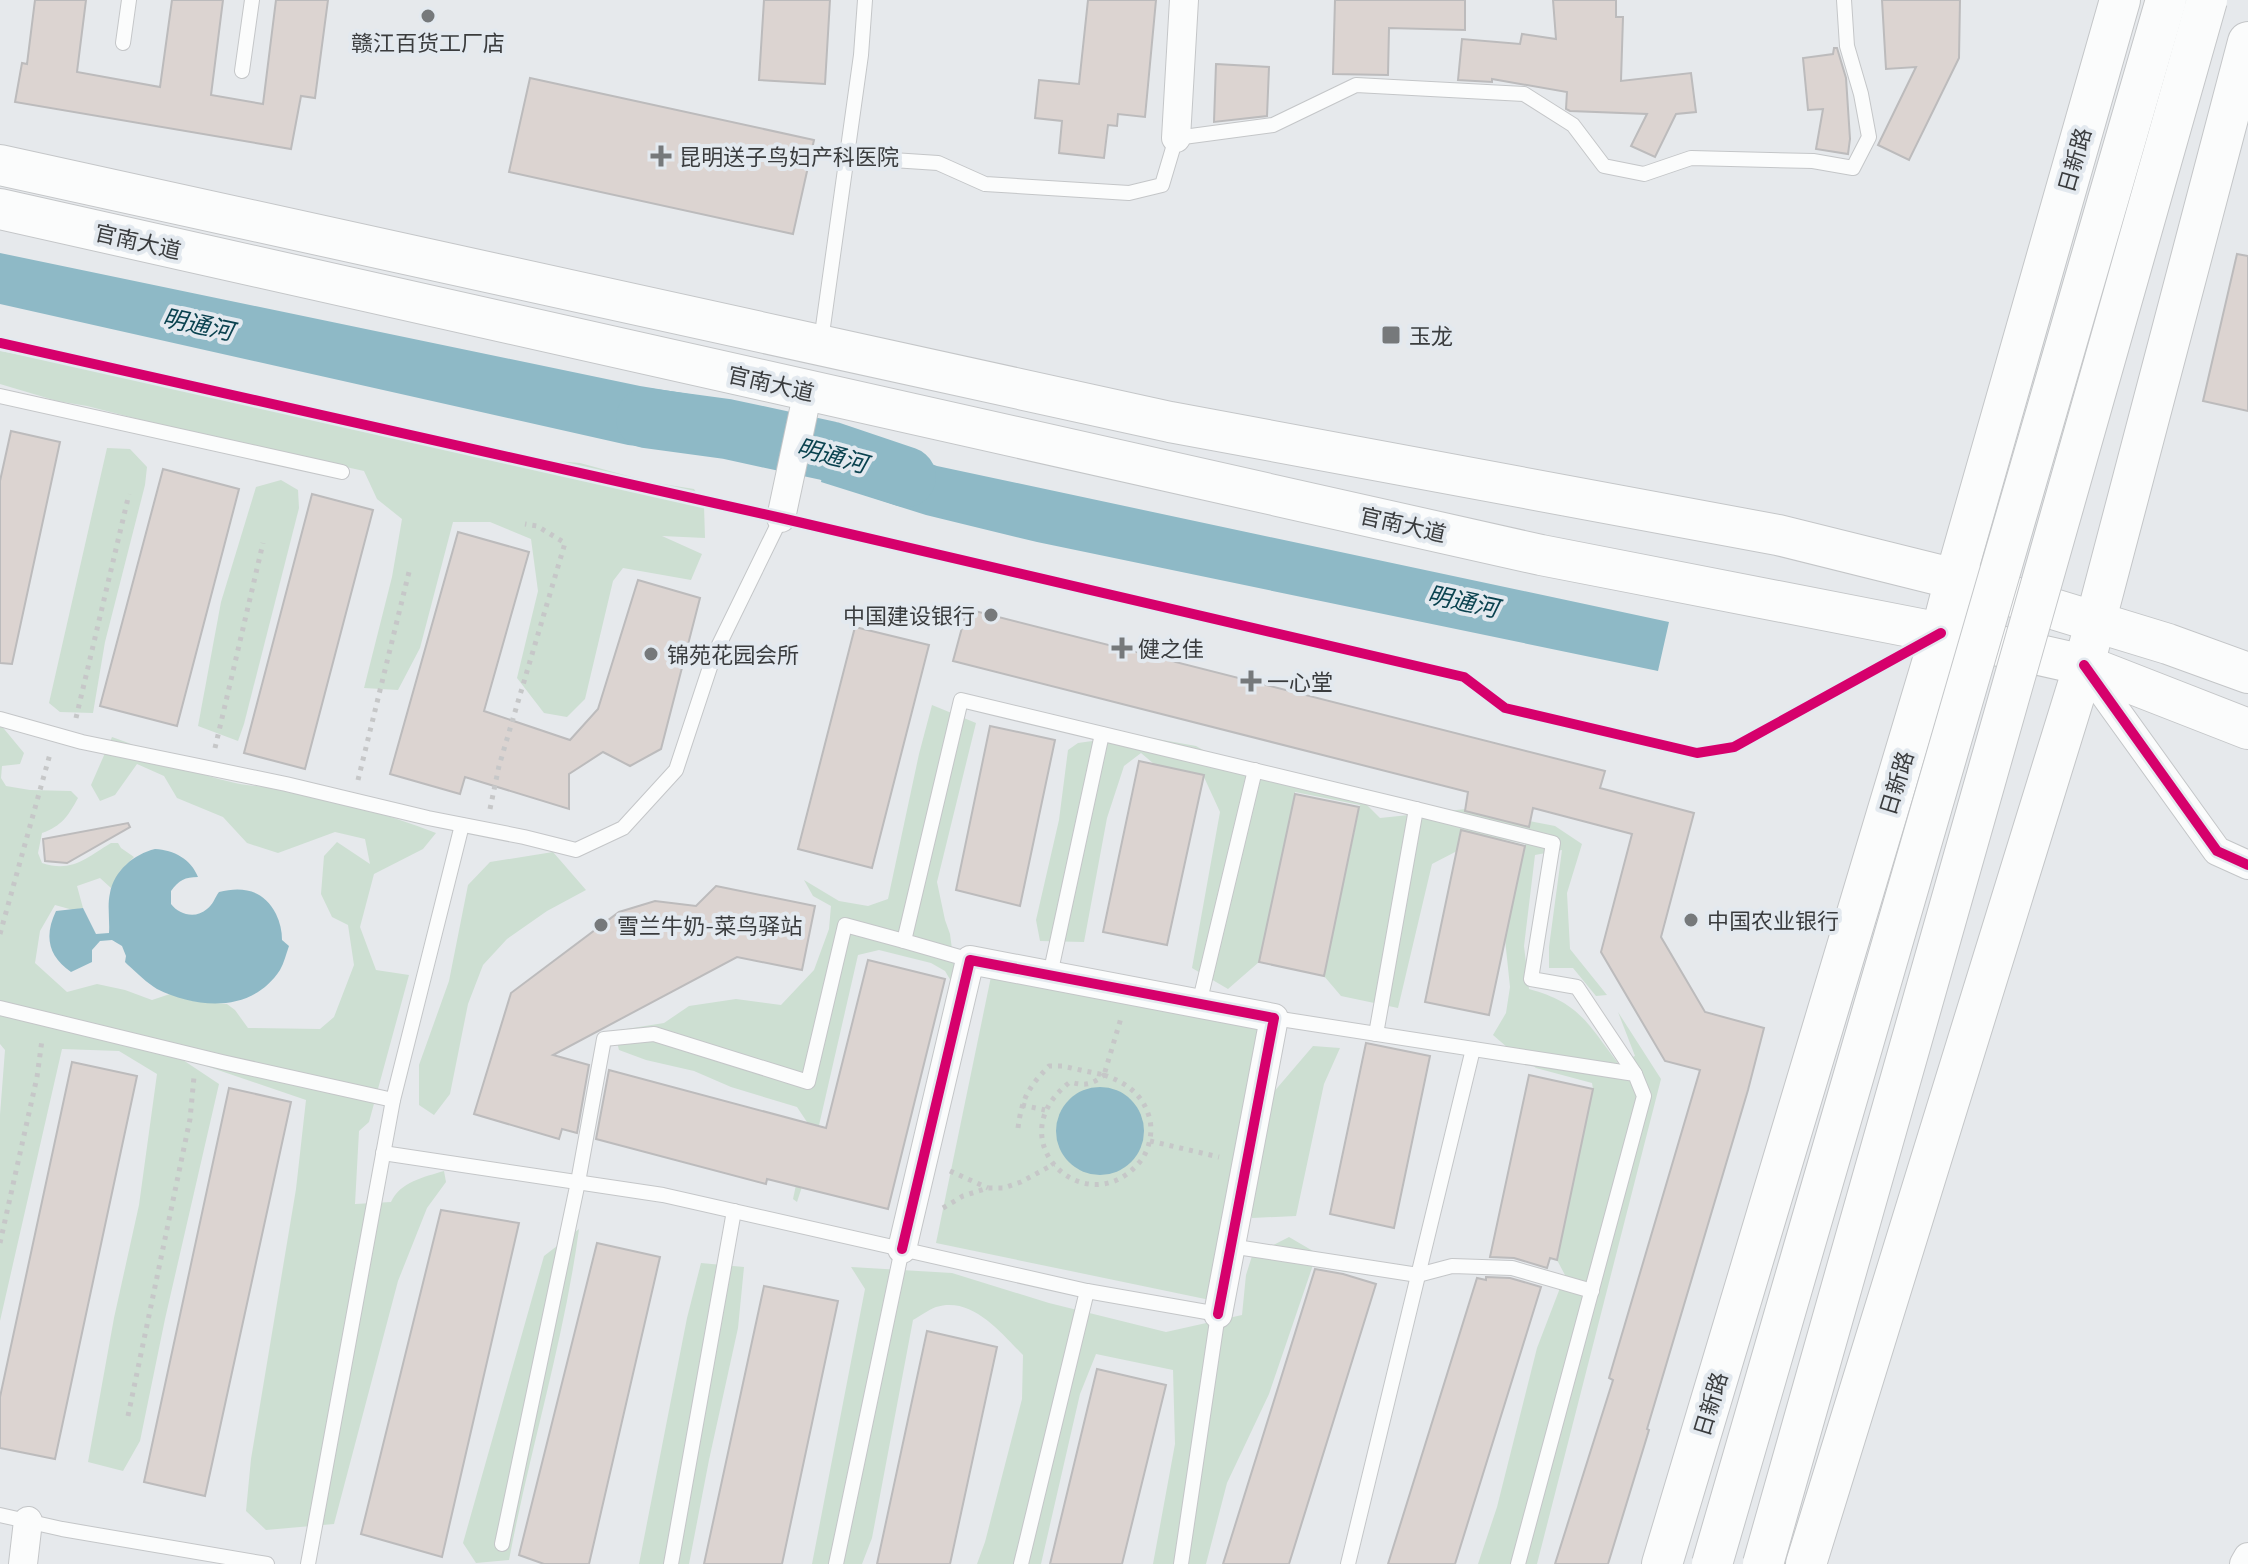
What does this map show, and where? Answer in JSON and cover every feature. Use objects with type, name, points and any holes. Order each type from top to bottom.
[{"type":"main road","name":"日新路","points":[[1662,1564],[1941,633],[2120,0]]},
{"type":"main road","name":"日新路","points":[[1712,1564],[2166,0]]},
{"type":"main road","points":[[1763,1564],[2207,0]]},
{"type":"main road","points":[[1806,1564],[2084,665],[2248,42]]},
{"type":"main road","name":"官南大道","points":[[0,165],[1170,422],[1778,535],[1955,579],[2168,644],[2248,673]]},
{"type":"main road","name":"官南大道","points":[[0,209],[1541,555],[1941,633],[2084,665],[2248,729]]},
{"type":"street","points":[[1176,138],[1184,0]]},
{"type":"street","points":[[781,518],[808,391]]},
{"type":"street","points":[[2084,665],[2217,851],[2248,865]]},
{"type":"street","points":[[902,1249],[970,960],[1274,1018],[1218,1314]]},
{"type":"street","points":[[23,1564],[28,1521]]},
{"type":"street","points":[[2244,1564],[2248,1557]]},
{"type":"lane","points":[[123,43],[129,0]]},
{"type":"lane","points":[[242,71],[252,0]]},
{"type":"lane","points":[[820,345],[861,55],[865,0]]},
{"type":"lane","points":[[847,157],[938,163],[985,184],[1129,193],[1162,185],[1176,138],[1273,125],[1356,85],[1524,94],[1573,125],[1604,166],[1644,174],[1691,158],[1813,161],[1853,168],[1869,137],[1847,46],[1844,0]]},
{"type":"lane","points":[[0,396],[342,472]]},
{"type":"lane","points":[[0,719],[71,739],[576,850],[623,828],[676,770],[714,655],[781,518]]},
{"type":"lane","points":[[904,941],[961,700],[1553,843],[1531,979],[1577,987],[1635,1074],[1644,1096],[1518,1564]]},
{"type":"lane","points":[[1050,975],[1102,734]]},
{"type":"lane","points":[[1199,1004],[1255,770]]},
{"type":"lane","points":[[1376,1034],[1416,809]]},
{"type":"lane","points":[[308,1564],[393,1100],[462,825]]},
{"type":"lane","points":[[502,1544],[578,1182],[604,1039],[654,1034],[808,1082],[845,925],[970,960]]},
{"type":"lane","points":[[0,1008],[393,1100]]},
{"type":"lane","points":[[1274,1018],[1635,1074]]},
{"type":"lane","points":[[1348,1564],[1473,1049]]},
{"type":"lane","points":[[383,1153],[663,1195],[1087,1291],[1218,1314],[1181,1564]]},
{"type":"lane","points":[[671,1564],[734,1211]]},
{"type":"lane","points":[[1230,1246],[1418,1275],[1452,1266],[1512,1268],[1592,1291]]},
{"type":"lane","points":[[836,1564],[902,1249]]},
{"type":"lane","points":[[1021,1564],[1087,1291]]},
{"type":"lane","points":[[0,1515],[62,1529],[267,1564]]},
{"type":"path","points":[[71,739],[129,494]]},
{"type":"path","points":[[486,829],[499,766],[565,543],[537,526],[525,524]]},
{"type":"path","points":[[210,768],[263,543]]},
{"type":"path","points":[[363,753],[409,572]]},
{"type":"path","points":[[0,934],[55,734]]},
{"type":"path","points":[[1070,1082],[1094,1084],[1104,1075],[1130,991]]},
{"type":"path","points":[[0,1243],[37,1077],[45,1019]]},
{"type":"path","points":[[128,1416],[190,1119],[196,1056]]},
{"type":"path","points":[[1018,1128],[1021,1106],[1033,1083],[1049,1066],[1071,1068],[1104,1075],[1134,1090],[1144,1104],[1150,1122],[1150,1141],[1142,1159],[1129,1173],[1113,1182],[1094,1185],[1076,1181],[1059,1171],[1048,1156],[1042,1140],[1041,1123],[1045,1110],[1057,1092],[1070,1082],[1071,1068]]},
{"type":"path","points":[[1022,1105],[1045,1110]]},
{"type":"path","points":[[1150,1141],[1219,1157]]},
{"type":"path","points":[[939,1211],[963,1196],[1021,1182],[1054,1164]]},
{"type":"green space","points":[[0,351],[126,375],[482,455],[580,463],[650,482],[694,489],[704,506],[705,538],[662,536],[702,554],[691,580],[623,568],[613,581],[585,699],[567,717],[544,713],[517,678],[538,591],[531,539],[490,522],[453,522],[420,648],[398,690],[364,688],[392,577],[402,519],[377,499],[364,471],[57,401],[0,384]]},
{"type":"green space","points":[[107,448],[130,449],[147,467],[145,485],[105,642],[93,713],[60,712],[49,703]]},
{"type":"green space","points":[[281,480],[298,490],[299,508],[238,741],[198,726],[221,602],[256,487]]},
{"type":"green space","points":[[932,705],[976,723],[937,882],[950,934],[954,986],[945,971],[931,963],[879,950],[858,955],[812,1156],[797,1202],[793,1199],[809,1125],[797,1107],[731,1087],[694,1071],[619,1050],[614,1031],[664,1023],[689,1006],[736,999],[781,1005],[814,970],[829,929],[831,906],[813,896],[804,880],[839,901],[868,906],[888,899]]},
{"type":"green space","points":[[0,724],[24,753],[20,764],[2,766],[1,778],[6,786],[71,791],[78,798],[64,820],[42,833],[38,853],[42,863],[70,865],[111,843],[118,843],[134,857],[120,871],[111,888],[100,878],[77,886],[83,908],[73,910],[55,905],[40,931],[35,963],[67,992],[97,984],[152,1000],[170,994],[193,1001],[227,1004],[248,1028],[320,1029],[334,1017],[354,965],[348,925],[332,917],[321,894],[324,856],[337,842],[370,864],[365,839],[335,832],[278,853],[247,843],[223,817],[177,798],[164,776],[137,764],[115,795],[100,801],[91,785],[112,737],[212,777],[340,802],[436,833],[423,849],[374,874],[360,927],[376,970],[409,975],[369,1122],[359,1131],[355,1204],[391,1202],[406,1185],[444,1171],[446,1182],[427,1208],[398,1281],[334,1524],[266,1530],[246,1511],[251,1459],[296,1189],[306,1100],[177,1056],[219,1084],[140,1441],[123,1471],[88,1462],[114,1318],[139,1205],[157,1074],[119,1051],[62,1049],[0,1321],[0,1115],[5,1050],[0,1044]]},
{"type":"green space","points":[[1135,735],[1196,746],[1240,771],[1362,800],[1380,818],[1466,809],[1555,826],[1582,844],[1567,893],[1570,949],[1607,995],[1596,996],[1573,968],[1549,968],[1562,850],[1535,855],[1524,946],[1529,989],[1560,1001],[1581,1016],[1618,1063],[1635,1056],[1618,1012],[1661,1079],[1537,1564],[1478,1564],[1497,1507],[1537,1348],[1565,1275],[1557,1260],[1593,1089],[1592,1083],[1536,1068],[1493,1035],[1506,1013],[1510,987],[1505,939],[1525,844],[1461,831],[1457,851],[1432,864],[1398,1008],[1341,996],[1324,976],[1360,805],[1295,792],[1259,962],[1228,989],[1192,968],[1220,812],[1203,775],[1154,764],[1141,753],[1124,766],[1107,818],[1084,942],[1040,941],[1036,920],[1059,820],[1068,750],[1078,743]]},
{"type":"green space","points":[[553,852],[586,890],[547,911],[507,939],[483,965],[468,1004],[450,1094],[434,1115],[419,1105],[419,1065],[449,981],[468,885],[490,862]]},
{"type":"green space","points":[[993,967],[1268,1023],[1210,1300],[936,1243]]},
{"type":"green space","points":[[1313,1046],[1340,1048],[1324,1084],[1296,1216],[1252,1218],[1252,1182],[1272,1094]]},
{"type":"green space","points":[[579,1229],[565,1312],[509,1560],[476,1563],[463,1543],[544,1256]]},
{"type":"green space","points":[[1289,1237],[1342,1268],[1362,1273],[1344,1272],[1314,1262],[1269,1394],[1227,1483],[1206,1564],[1153,1564],[1175,1444],[1173,1370],[1096,1354],[1080,1394],[1041,1564],[977,1564],[1022,1399],[1023,1355],[984,1318],[973,1311],[949,1305],[936,1307],[913,1320],[872,1538],[862,1564],[812,1564],[865,1289],[851,1267],[952,1273],[1049,1303],[1166,1332],[1242,1315],[1246,1275],[1252,1256]]},
{"type":"green space","points":[[701,1263],[744,1267],[738,1328],[689,1564],[639,1564],[687,1318]]},
{"type":"water","points":[[0,253],[640,386],[731,401],[719,456],[628,445],[0,304]]},
{"type":"water","points":[[833,428],[937,466],[1669,622],[1658,671],[1037,542],[926,515],[821,482]]},
{"type":"water","points":[[155,849],[181,857],[191,865],[198,877],[183,880],[171,891],[171,904],[178,911],[198,914],[209,907],[219,892],[236,890],[259,895],[271,906],[280,923],[282,940],[289,946],[280,970],[255,994],[223,1003],[190,1001],[173,996],[142,978],[125,962],[122,946],[112,940],[100,941],[92,950],[92,962],[71,972],[57,959],[49,937],[56,911],[83,908],[96,934],[109,933],[112,885],[120,871],[133,859]]},
{"type":"water","points":[[1100,1087],[1117,1090],[1131,1100],[1141,1114],[1144,1131],[1141,1148],[1131,1162],[1117,1172],[1100,1175],[1083,1172],[1069,1162],[1059,1148],[1056,1131],[1059,1114],[1069,1100],[1083,1090]]},
{"type":"building","points":[[35,0],[86,0],[77,72],[160,87],[172,0],[223,0],[211,95],[263,104],[276,0],[328,0],[315,98],[301,96],[291,149],[15,102],[22,63],[27,64]]},
{"type":"building","points":[[764,0],[830,0],[825,84],[759,80]]},
{"type":"building","points":[[1088,0],[1156,0],[1145,117],[1118,114],[1117,126],[1108,125],[1104,158],[1059,153],[1062,121],[1035,118],[1039,80],[1079,84]]},
{"type":"building","points":[[1335,0],[1465,0],[1465,30],[1389,28],[1388,75],[1333,74]]},
{"type":"building","points":[[1553,0],[1616,0],[1616,17],[1623,17],[1621,81],[1691,73],[1696,112],[1676,114],[1655,157],[1631,146],[1647,114],[1570,111],[1566,109],[1567,92],[1492,79],[1492,82],[1458,80],[1462,39],[1520,44],[1522,34],[1556,39]]},
{"type":"building","points":[[1882,0],[1960,0],[1959,58],[1909,160],[1878,145],[1916,67],[1886,69]]},
{"type":"building","points":[[1834,48],[1837,48],[1846,78],[1848,154],[1816,149],[1823,109],[1808,110],[1803,58],[1833,54]]},
{"type":"building","points":[[1216,64],[1269,67],[1267,116],[1214,122]]},
{"type":"building","name":"昆明送子鸟妇产科医院","points":[[530,78],[814,140],[793,234],[509,172]]},
{"type":"building","points":[[2237,254],[2248,256],[2248,411],[2203,401]]},
{"type":"building","points":[[11,431],[60,442],[12,664],[0,663],[0,481]]},
{"type":"building","points":[[163,469],[239,489],[177,726],[100,706]]},
{"type":"building","points":[[312,494],[373,510],[305,769],[244,753]]},
{"type":"building","points":[[458,532],[529,552],[484,711],[570,740],[598,709],[638,580],[700,598],[661,749],[630,766],[603,752],[569,774],[569,809],[465,777],[460,794],[390,774]]},
{"type":"building","points":[[967,609],[1605,771],[1600,788],[1694,813],[1661,937],[1705,1012],[1764,1028],[1608,1564],[1555,1564],[1613,1380],[1609,1378],[1700,1070],[1665,1061],[1601,952],[1632,834],[1533,808],[1529,827],[1465,811],[1468,792],[953,661]]},
{"type":"building","points":[[855,627],[929,645],[872,868],[798,849]]},
{"type":"building","points":[[990,726],[1055,740],[1020,906],[956,890]]},
{"type":"building","points":[[1139,761],[1204,775],[1167,945],[1103,932]]},
{"type":"building","points":[[1295,794],[1359,807],[1324,976],[1259,962]]},
{"type":"building","points":[[128,823],[130,827],[67,863],[45,861],[43,839]]},
{"type":"building","points":[[1461,830],[1525,846],[1489,1015],[1425,1002]]},
{"type":"building","points":[[716,886],[815,906],[802,970],[737,957],[553,1055],[589,1065],[577,1133],[562,1129],[559,1139],[474,1114],[511,993],[619,912],[655,901],[696,906]]},
{"type":"building","points":[[868,960],[945,979],[888,1209],[767,1179],[766,1184],[596,1139],[609,1070],[826,1128]]},
{"type":"building","points":[[1366,1043],[1430,1056],[1394,1228],[1330,1214]]},
{"type":"building","points":[[72,1062],[137,1076],[55,1459],[0,1448],[0,1397]]},
{"type":"building","points":[[1529,1075],[1593,1089],[1557,1260],[1550,1258],[1547,1268],[1514,1258],[1490,1257]]},
{"type":"building","points":[[229,1088],[291,1102],[205,1496],[144,1482]]},
{"type":"building","points":[[441,1210],[519,1223],[442,1557],[361,1534]]},
{"type":"building","points":[[597,1243],[660,1257],[589,1564],[544,1564],[519,1555]]},
{"type":"building","points":[[1315,1269],[1376,1284],[1289,1564],[1223,1564]]},
{"type":"building","points":[[1486,1277],[1510,1278],[1541,1287],[1455,1564],[1388,1564],[1477,1278],[1486,1280]]},
{"type":"building","points":[[764,1286],[838,1301],[782,1564],[704,1564]]},
{"type":"building","points":[[927,1331],[997,1347],[950,1564],[877,1564]]},
{"type":"building","points":[[1097,1369],[1166,1385],[1122,1564],[1050,1564]]},
{"type":"waterway","name":"明通河","points":[[646,418],[727,429],[829,451],[906,477]]},
{"type":"cycle path","points":[[0,343],[781,518],[1464,677],[1505,708],[1697,753],[1734,747],[1941,633]]},
{"type":"cycle path","points":[[2084,665],[2217,851],[2248,865]]},
{"type":"cycle path","points":[[902,1249],[970,960],[1274,1018],[1218,1314]]},
{"type":"place","name":"赣江百货工厂店","points":[[428,16]]},
{"type":"place","name":"昆明送子鸟妇产科医院","points":[[661,156]]},
{"type":"place","name":"玉龙","points":[[1391,335]]},
{"type":"place","name":"中国建设银行","points":[[991,615]]},
{"type":"place","name":"健之佳","points":[[1122,648]]},
{"type":"place","name":"锦苑花园会所","points":[[651,654]]},
{"type":"place","name":"一心堂","points":[[1251,681]]},
{"type":"place","name":"中国农业银行","points":[[1691,920]]},
{"type":"place","name":"雪兰牛奶-菜鸟驿站","points":[[601,925]]}]
